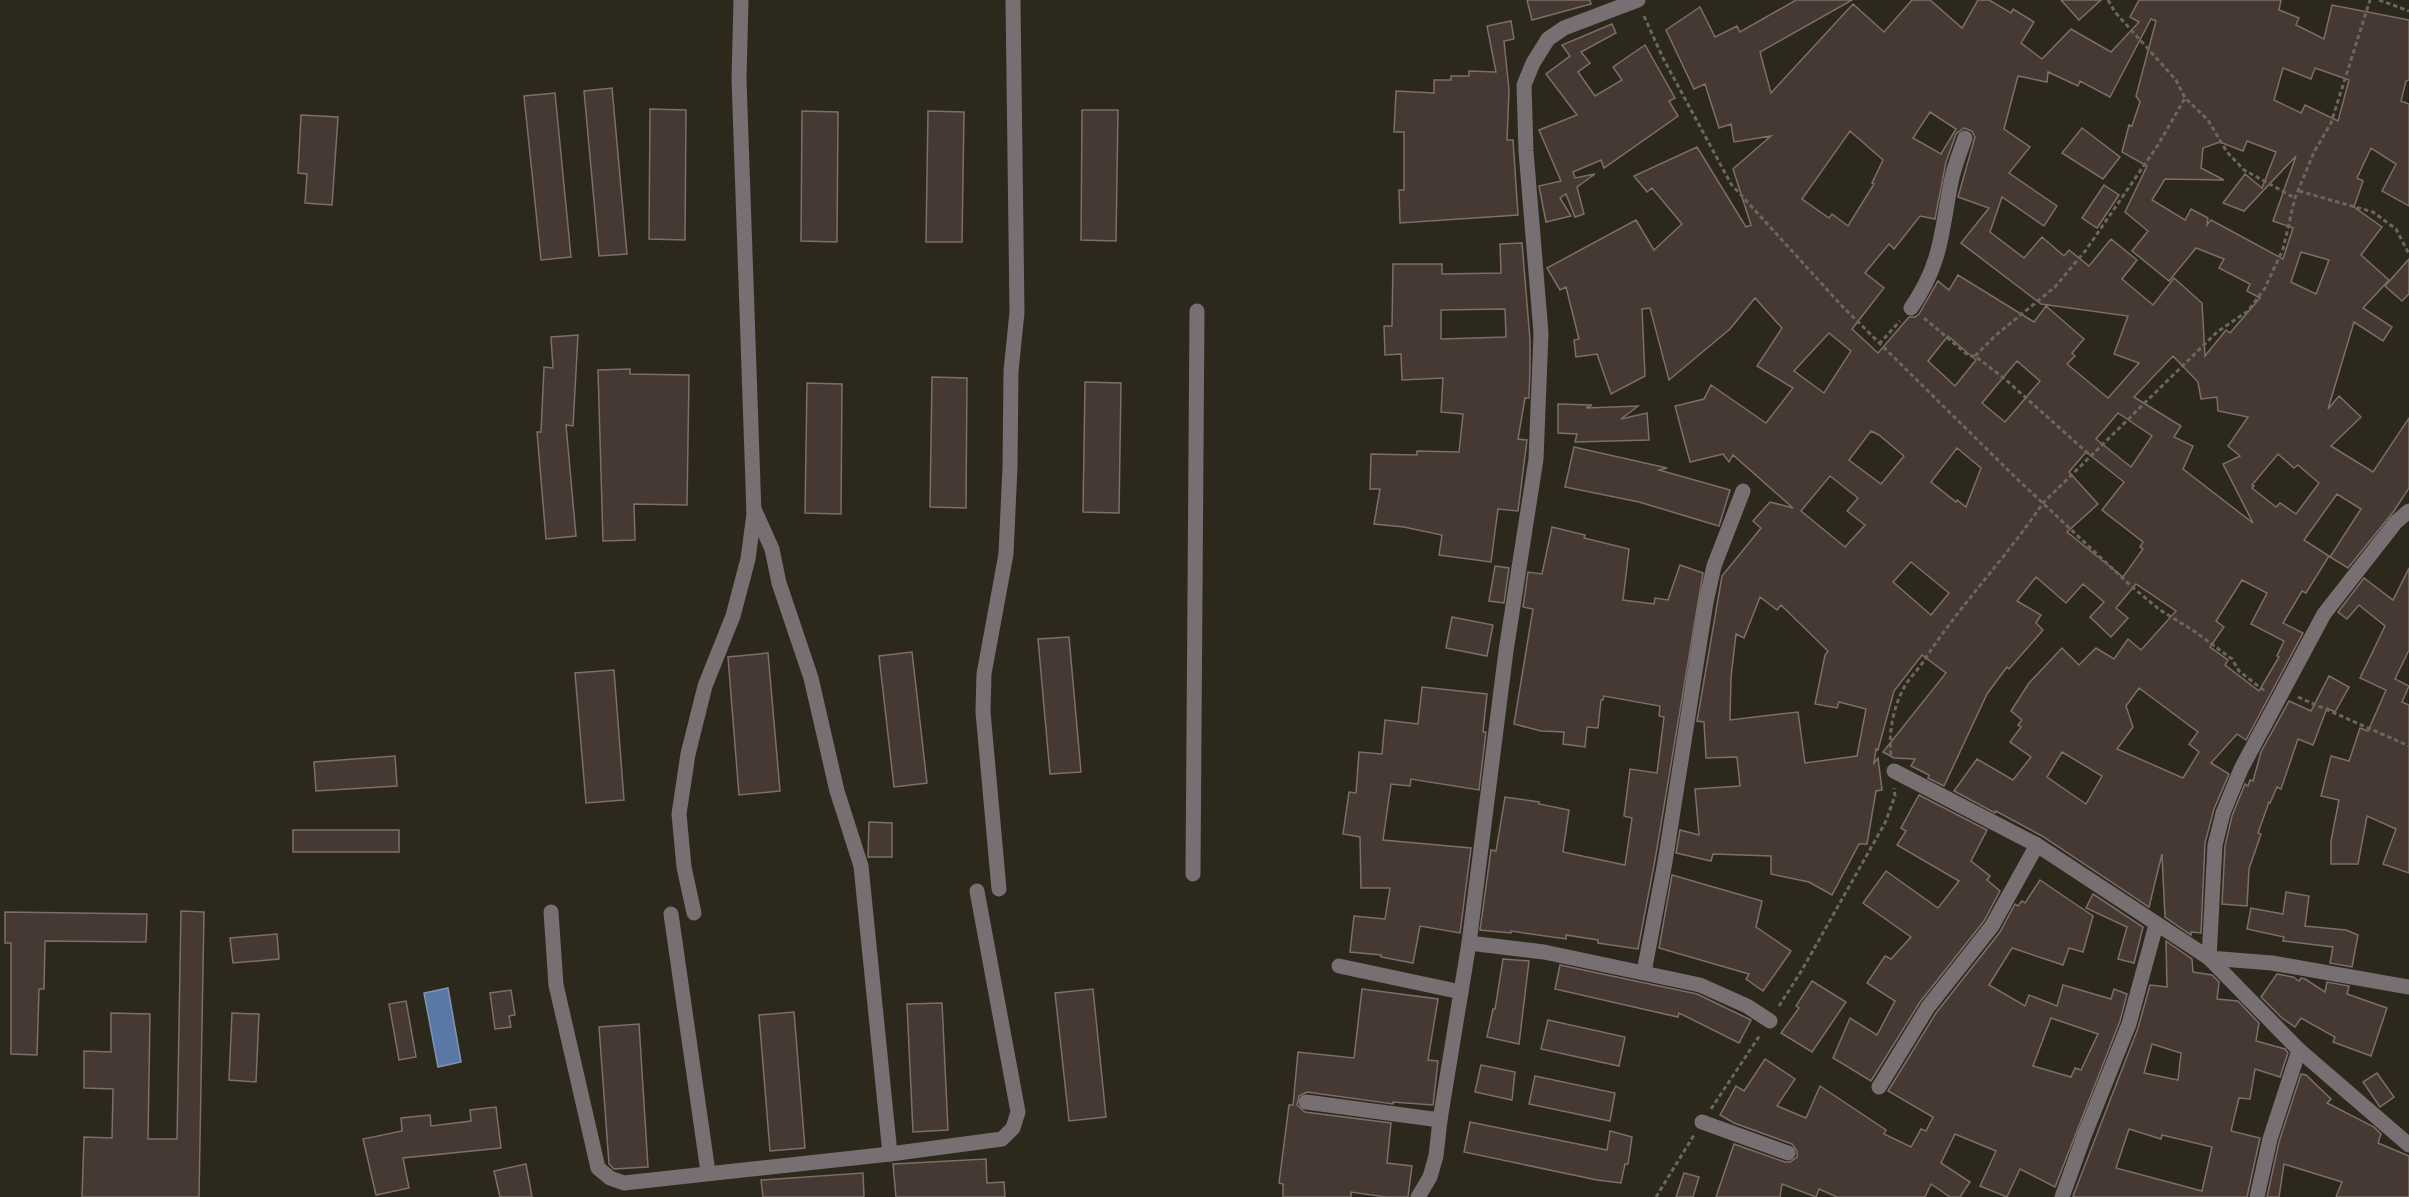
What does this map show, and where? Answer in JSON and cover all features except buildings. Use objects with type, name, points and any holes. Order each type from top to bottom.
[{"type":"street","points":[[694,913],[684,867],[679,814],[688,754],[705,686],[733,616],[748,559],[754,510],[739,79],[741,0]]},
{"type":"street","points":[[999,889],[984,712],[984,674],[1006,554],[1011,468],[1011,371],[1017,312],[1013,0]]},
{"type":"street","points":[[1418,1197],[1430,1177],[1436,1155],[1469,943],[1506,651],[1536,459],[1541,333],[1526,151],[1524,85],[1533,63],[1548,39],[1564,27],[1638,0]]},
{"type":"street","points":[[1911,308],[1924,289],[1937,258],[1951,179],[1965,138]]},
{"type":"street","points":[[1193,874],[1197,311]]},
{"type":"street","points":[[1644,972],[1665,862],[1706,602],[1714,566],[1743,491]]},
{"type":"street","points":[[754,510],[772,549],[779,583],[811,678],[837,790],[861,866],[890,1154]]},
{"type":"street","points":[[2209,958],[2212,879],[2216,845],[2223,813],[2241,769],[2324,614],[2396,522],[2409,511]]},
{"type":"street","points":[[1894,771],[2037,845],[2209,958],[2299,1050],[2409,1145]]},
{"type":"street","points":[[1879,1087],[1928,1007],[1992,926],[2037,845]]},
{"type":"street","points":[[551,912],[556,985],[598,1168],[610,1178],[624,1183],[708,1172],[890,1154],[1002,1139],[1013,1128],[1018,1113],[977,891]]},
{"type":"street","points":[[671,914],[708,1172]]},
{"type":"street","points":[[2062,1197],[2129,1024],[2156,925]]},
{"type":"street","points":[[1469,943],[1544,951],[1700,985],[1747,1006],[1770,1021]]},
{"type":"street","points":[[2209,958],[2272,963],[2409,987]]},
{"type":"street","points":[[1339,966],[1461,992]]},
{"type":"street","points":[[2257,1197],[2270,1139],[2299,1050]]},
{"type":"street","points":[[1306,1102],[1440,1120]]},
{"type":"street","points":[[1702,1122],[1788,1153]]},
{"type":"path","points":[[1638,0],[1663,58],[1731,184],[1879,344],[2043,503],[2138,592],[2160,610],[2200,635],[2232,659],[2239,671],[2277,700],[2291,694],[2409,746]]},
{"type":"path","points":[[2108,0],[2115,12],[2176,80],[2185,98],[2208,120],[2227,152],[2244,170],[2295,198]]},
{"type":"path","points":[[1656,1197],[1702,1122],[1802,970],[1885,823],[1895,796],[1889,742],[1896,710],[1906,684],[1933,645],[2043,503],[2152,393],[2217,332],[2248,311],[2265,288],[2283,249],[2295,198],[2314,152],[2331,123],[2370,0]]},
{"type":"path","points":[[2379,0],[2409,11]]},
{"type":"path","points":[[1975,356],[1996,335],[2055,287],[2086,250],[2112,216],[2132,180],[2158,145],[2185,98]]},
{"type":"path","points":[[2299,191],[2373,212],[2396,229],[2409,254]]},
{"type":"path","points":[[1879,344],[1911,308],[1937,327],[1969,356],[1975,356],[2005,379],[2091,456]]},
{"type":"water","points":[[448,988],[461,1062],[438,1067],[424,993]]}]
